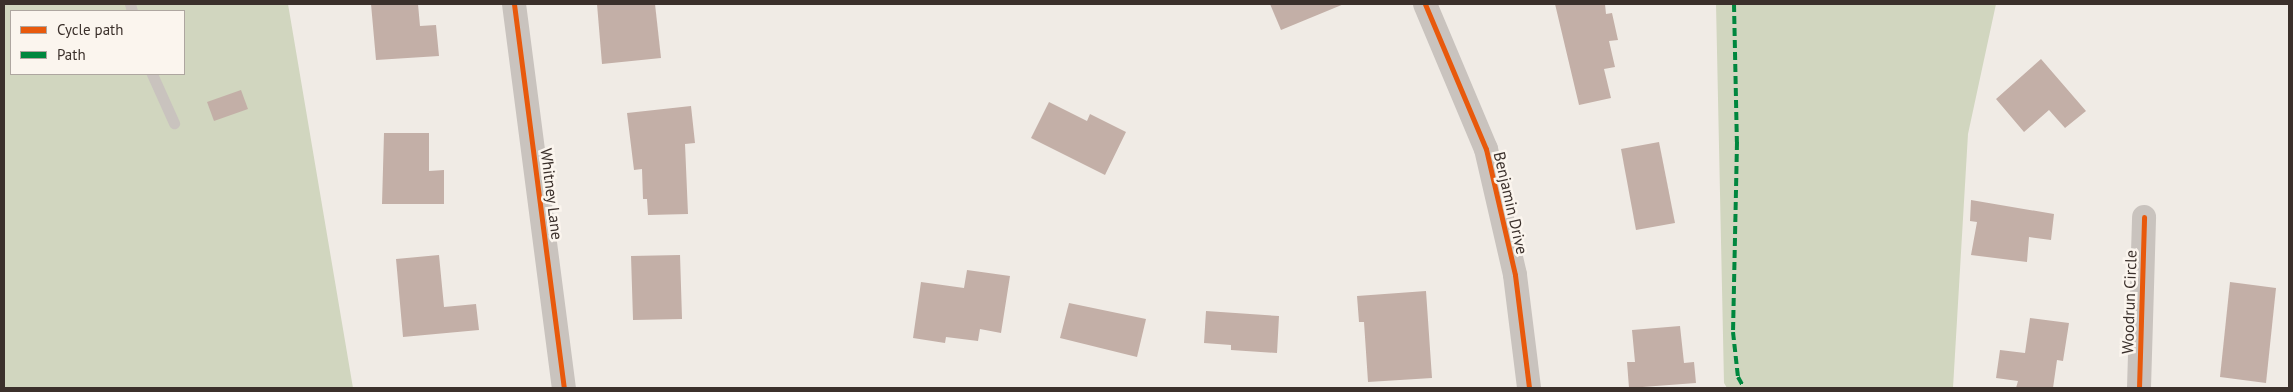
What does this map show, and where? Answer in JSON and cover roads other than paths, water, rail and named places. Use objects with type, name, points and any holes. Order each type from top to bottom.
[{"type":"street","name":"Whitney Lane","points":[[514,4],[564,388]]},
{"type":"street","name":"Benjamin Drive","points":[[1425,4],[1486,149],[1515,276],[1529,388]]},
{"type":"street","name":"Woodrun Circle","points":[[2139,388],[2144,217]]},
{"type":"lane","points":[[152,75],[174,123]]}]
